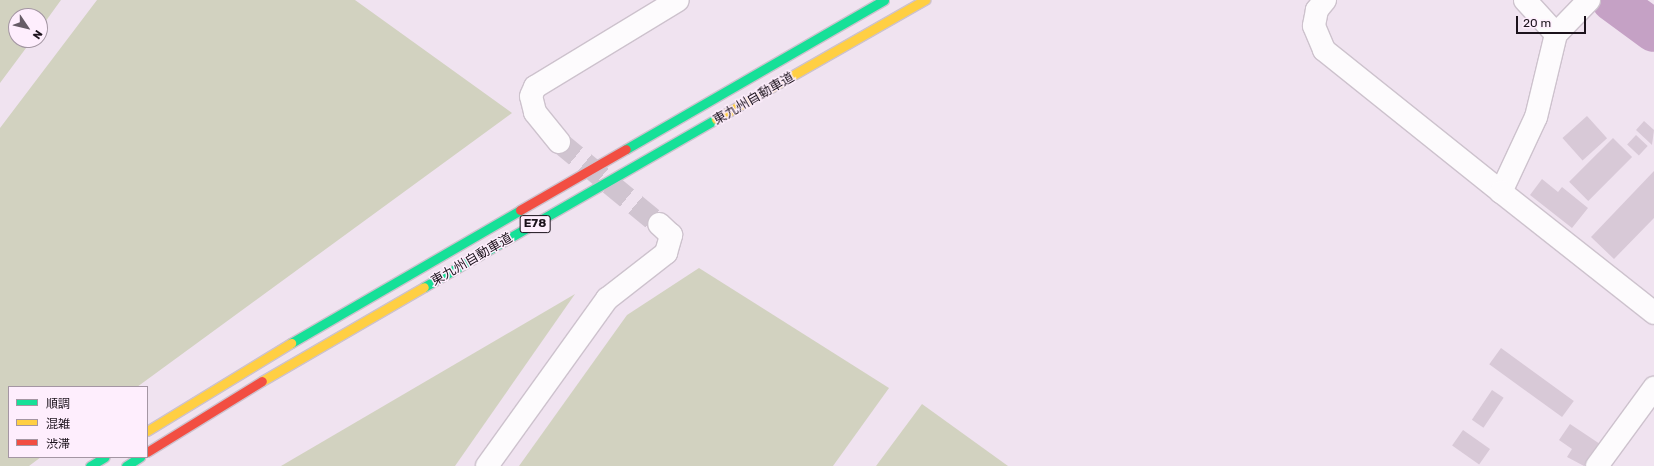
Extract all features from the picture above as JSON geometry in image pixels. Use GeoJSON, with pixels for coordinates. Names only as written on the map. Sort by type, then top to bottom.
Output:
{"type":"FeatureCollection","features":[{"type":"Feature","properties":{"kind":"highway","name":"東九州自動車道"},"geometry":{"type":"LineString","coordinates":[[148,430],[299,338],[884,0]]}},
{"type":"Feature","properties":{"kind":"highway","name":"東九州自動車道"},"geometry":{"type":"LineString","coordinates":[[148,451],[307,354],[925,0]]}},
{"type":"Feature","properties":{"kind":"highway"},"geometry":{"type":"LineString","coordinates":[[90,466],[103,458]]}},
{"type":"Feature","properties":{"kind":"highway"},"geometry":{"type":"LineString","coordinates":[[126,466],[138,458]]}},
{"type":"Feature","properties":{"kind":"street"},"geometry":{"type":"LineString","coordinates":[[559,142],[535,112],[530,96],[535,87],[678,0]]}},
{"type":"Feature","properties":{"kind":"street"},"geometry":{"type":"LineString","coordinates":[[1325,0],[1317,10],[1314,26],[1324,50],[1654,313]]}},
{"type":"Feature","properties":{"kind":"street"},"geometry":{"type":"LineString","coordinates":[[1525,0],[1556,34]]}},
{"type":"Feature","properties":{"kind":"street"},"geometry":{"type":"LineString","coordinates":[[1501,192],[1536,117],[1556,34],[1588,0]]}},
{"type":"Feature","properties":{"kind":"street"},"geometry":{"type":"LineString","coordinates":[[487,466],[607,299],[666,253],[671,235],[659,224]]}},
{"type":"Feature","properties":{"kind":"street"},"geometry":{"type":"LineString","coordinates":[[1597,466],[1654,388]]}},
{"type":"Feature","properties":{"kind":"green space"},"geometry":{"type":"Polygon","coordinates":[[[0,0],[61,0],[48,18],[48,8],[8,8],[8,48],[26,48],[0,83],[0,0]]]}},
{"type":"Feature","properties":{"kind":"green space"},"geometry":{"type":"Polygon","coordinates":[[[97,0],[355,0],[512,113],[138,386],[8,386],[8,458],[40,458],[29,466],[0,466],[0,128],[97,0]]]}},
{"type":"Feature","properties":{"kind":"green space"},"geometry":{"type":"Polygon","coordinates":[[[699,268],[889,388],[833,466],[519,466],[627,315],[699,268]]]}},
{"type":"Feature","properties":{"kind":"green space"},"geometry":{"type":"Polygon","coordinates":[[[575,294],[455,466],[281,466],[575,294]]]}},
{"type":"Feature","properties":{"kind":"green space"},"geometry":{"type":"Polygon","coordinates":[[[922,404],[1008,466],[876,466],[922,404]]]}},
{"type":"Feature","properties":{"kind":"building"},"geometry":{"type":"Polygon","coordinates":[[[1587,116],[1607,138],[1583,160],[1562,138],[1587,116]]]}},
{"type":"Feature","properties":{"kind":"building"},"geometry":{"type":"Polygon","coordinates":[[[1644,121],[1654,130],[1652,145],[1636,130],[1644,121]]]}},
{"type":"Feature","properties":{"kind":"building"},"geometry":{"type":"Polygon","coordinates":[[[1636,135],[1648,146],[1639,155],[1627,145],[1636,135]]]}},
{"type":"Feature","properties":{"kind":"building"},"geometry":{"type":"Polygon","coordinates":[[[1613,138],[1632,157],[1588,201],[1569,182],[1613,138]]]}},
{"type":"Feature","properties":{"kind":"building"},"geometry":{"type":"Polygon","coordinates":[[[1654,171],[1654,218],[1614,259],[1591,237],[1654,171]]]}},
{"type":"Feature","properties":{"kind":"building"},"geometry":{"type":"Polygon","coordinates":[[[1542,179],[1558,192],[1562,187],[1588,208],[1572,228],[1530,195],[1542,179]]]}},
{"type":"Feature","properties":{"kind":"building"},"geometry":{"type":"Polygon","coordinates":[[[1501,348],[1574,401],[1562,417],[1489,364],[1501,348]]]}},
{"type":"Feature","properties":{"kind":"building"},"geometry":{"type":"Polygon","coordinates":[[[1492,390],[1504,398],[1483,428],[1472,420],[1492,390]]]}},
{"type":"Feature","properties":{"kind":"building"},"geometry":{"type":"Polygon","coordinates":[[[1570,424],[1600,444],[1584,466],[1567,457],[1572,449],[1559,440],[1570,424]]]}},
{"type":"Feature","properties":{"kind":"building"},"geometry":{"type":"Polygon","coordinates":[[[1463,430],[1490,449],[1479,464],[1452,446],[1463,430]]]}},
{"type":"Feature","properties":{"kind":"waterway"},"geometry":{"type":"LineString","coordinates":[[1612,0],[1654,31]]}},
{"type":"Feature","properties":{"kind":"tunnel"},"geometry":{"type":"LineString","coordinates":[[559,142],[659,224]]}},
{"type":"Feature","properties":{"kind":"traffic: fast"},"geometry":{"type":"LineString","coordinates":[[626,149],[884,0]]}},
{"type":"Feature","properties":{"kind":"traffic: fast"},"geometry":{"type":"LineString","coordinates":[[424,287],[716,119]]}},
{"type":"Feature","properties":{"kind":"traffic: fast"},"geometry":{"type":"LineString","coordinates":[[291,343],[520,210]]}},
{"type":"Feature","properties":{"kind":"traffic: fast"},"geometry":{"type":"LineString","coordinates":[[90,466],[103,458]]}},
{"type":"Feature","properties":{"kind":"traffic: fast"},"geometry":{"type":"LineString","coordinates":[[126,466],[138,458]]}},
{"type":"Feature","properties":{"kind":"traffic: slow"},"geometry":{"type":"LineString","coordinates":[[716,119],[925,0]]}},
{"type":"Feature","properties":{"kind":"traffic: slow"},"geometry":{"type":"LineString","coordinates":[[262,381],[424,287]]}},
{"type":"Feature","properties":{"kind":"traffic: slow"},"geometry":{"type":"LineString","coordinates":[[148,430],[291,343]]}},
{"type":"Feature","properties":{"kind":"traffic: jam"},"geometry":{"type":"LineString","coordinates":[[520,210],[626,149]]}},
{"type":"Feature","properties":{"kind":"traffic: jam"},"geometry":{"type":"LineString","coordinates":[[148,451],[262,381]]}}]}
